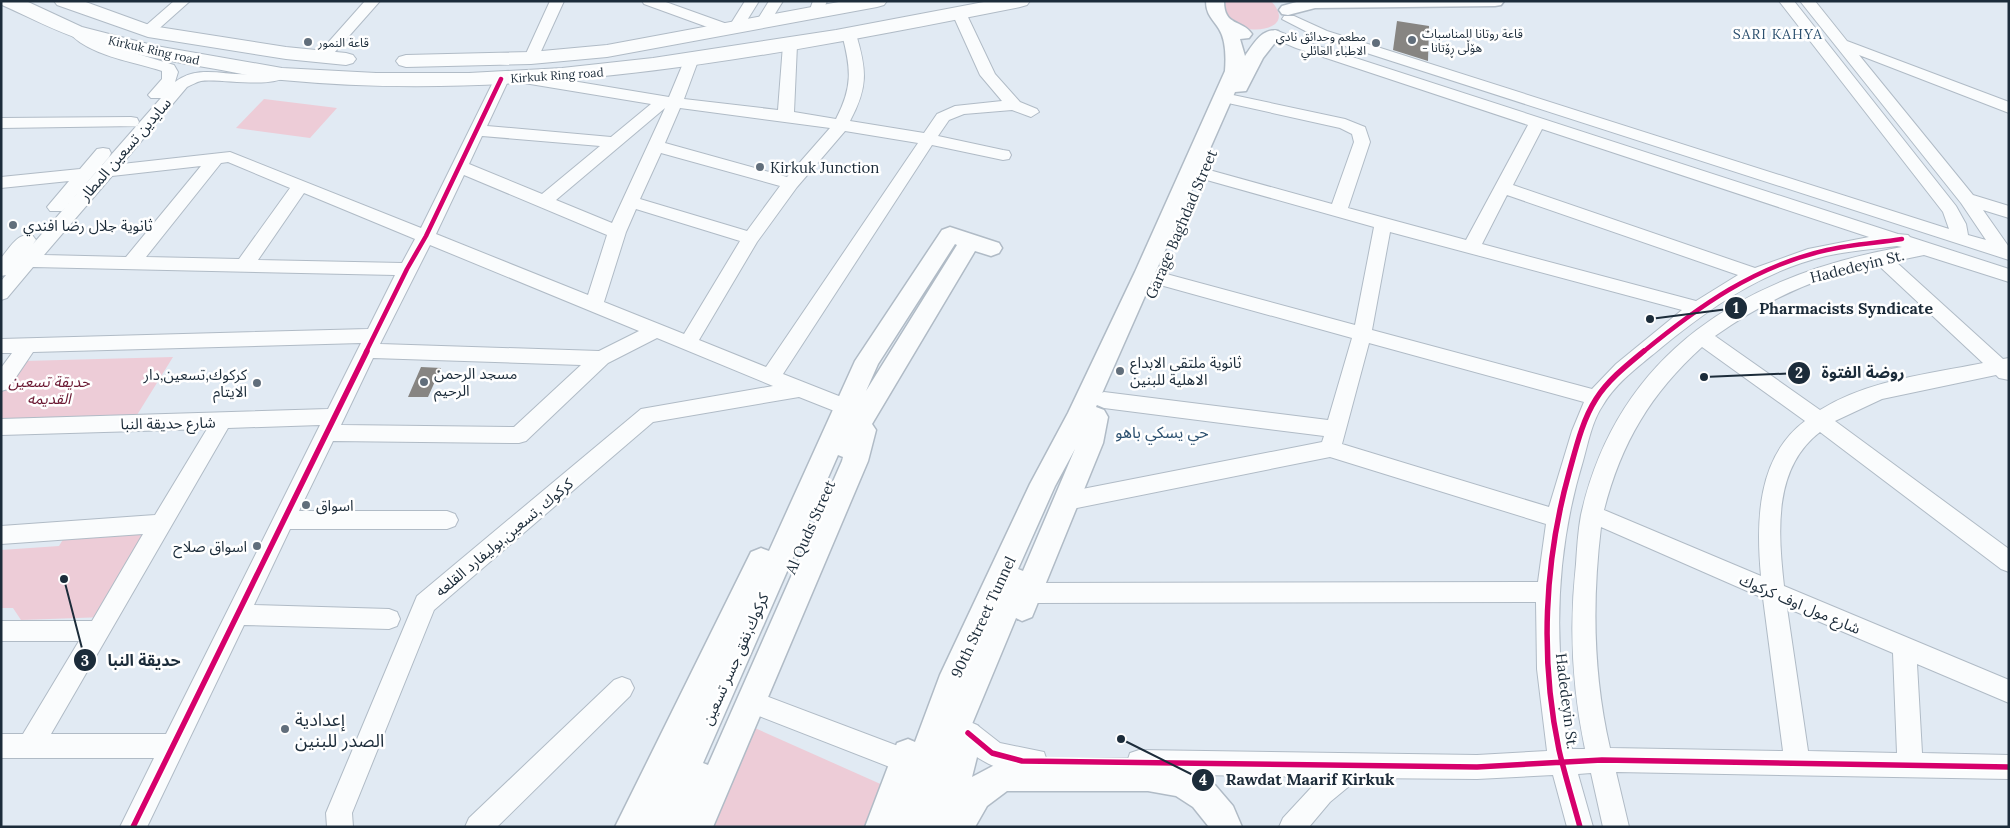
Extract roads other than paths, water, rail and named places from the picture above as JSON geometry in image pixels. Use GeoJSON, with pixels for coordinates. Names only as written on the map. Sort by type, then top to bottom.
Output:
{"type":"FeatureCollection","features":[{"type":"Feature","properties":{"kind":"highway","name":"Kirkuk Ring road"},"geometry":{"type":"LineString","coordinates":[[9,1],[75,31],[156,51],[282,74],[384,65],[456,60],[530,58],[607,51],[763,22],[818,7],[877,1]]}},
{"type":"Feature","properties":{"kind":"highway","name":"Kirkuk Ring road"},"geometry":{"type":"LineString","coordinates":[[64,1],[148,31],[322,58],[384,65],[443,79],[524,78],[691,61],[790,45],[1020,1]]}},
{"type":"Feature","properties":{"kind":"highway"},"geometry":{"type":"LineString","coordinates":[[443,79],[437,74],[439,69],[456,60]]}},
{"type":"Feature","properties":{"kind":"main road","name":"Garage Baghdad Street"},"geometry":{"type":"LineString","coordinates":[[1093,411],[1146,272],[1234,71],[1236,56],[1228,28],[1218,16],[1215,1]]}},
{"type":"Feature","properties":{"kind":"main road"},"geometry":{"type":"LineString","coordinates":[[1287,10],[1314,3],[1495,1]]}},
{"type":"Feature","properties":{"kind":"main road","name":"Garage Baghdad Street"},"geometry":{"type":"LineString","coordinates":[[1093,411],[1159,278],[1233,100],[1254,57],[1274,34],[1284,28],[1287,10]]}},
{"type":"Feature","properties":{"kind":"main road"},"geometry":{"type":"LineString","coordinates":[[1228,28],[1247,36],[1274,34]]}},
{"type":"Feature","properties":{"kind":"main road","name":"Al Quds Street"},"geometry":{"type":"LineString","coordinates":[[677,827],[845,448],[855,412],[970,241]]}},
{"type":"Feature","properties":{"kind":"main road"},"geometry":{"type":"LineString","coordinates":[[950,827],[950,798],[968,733],[1090,442],[1093,411]]}},
{"type":"Feature","properties":{"kind":"main road"},"geometry":{"type":"LineString","coordinates":[[881,827],[926,706],[1020,494],[1045,445],[1063,426],[1093,411]]}},
{"type":"Feature","properties":{"kind":"main road","name":"90th Street Tunnel"},"geometry":{"type":"LineString","coordinates":[[906,827],[914,790],[951,685],[1043,484],[1093,411]]}},
{"type":"Feature","properties":{"kind":"main road","name":"90th Street Tunnel"},"geometry":{"type":"LineString","coordinates":[[926,827],[932,795],[950,737],[998,630],[1055,488],[1093,411]]}},
{"type":"Feature","properties":{"kind":"main road"},"geometry":{"type":"LineString","coordinates":[[630,827],[667,758],[807,465],[825,434],[855,412],[862,438],[855,461],[697,827]]}},
{"type":"Feature","properties":{"kind":"main road","name":"كركوك,نفق جسر تسعين"},"geometry":{"type":"LineString","coordinates":[[657,827],[855,412]]}},
{"type":"Feature","properties":{"kind":"main road"},"geometry":{"type":"LineString","coordinates":[[958,827],[967,806],[980,790],[991,781],[1006,775],[1148,775],[1182,782],[1204,796],[1222,817],[1226,827]]}},
{"type":"Feature","properties":{"kind":"street"},"geometry":{"type":"LineString","coordinates":[[148,31],[183,1]]}},
{"type":"Feature","properties":{"kind":"street"},"geometry":{"type":"LineString","coordinates":[[322,58],[373,1]]}},
{"type":"Feature","properties":{"kind":"street"},"geometry":{"type":"LineString","coordinates":[[530,58],[557,1]]}},
{"type":"Feature","properties":{"kind":"street"},"geometry":{"type":"LineString","coordinates":[[649,1],[731,28],[752,1]]}},
{"type":"Feature","properties":{"kind":"street"},"geometry":{"type":"LineString","coordinates":[[686,14],[695,1]]}},
{"type":"Feature","properties":{"kind":"street"},"geometry":{"type":"LineString","coordinates":[[763,22],[776,1]]}},
{"type":"Feature","properties":{"kind":"street"},"geometry":{"type":"LineString","coordinates":[[1786,1],[1950,210],[1957,224],[1960,238]]}},
{"type":"Feature","properties":{"kind":"street"},"geometry":{"type":"LineString","coordinates":[[1807,1],[1967,199],[2006,253]]}},
{"type":"Feature","properties":{"kind":"street"},"geometry":{"type":"LineString","coordinates":[[1287,10],[1322,34],[2006,253]]}},
{"type":"Feature","properties":{"kind":"street"},"geometry":{"type":"LineString","coordinates":[[959,13],[988,75],[1014,105],[1031,112]]}},
{"type":"Feature","properties":{"kind":"street"},"geometry":{"type":"LineString","coordinates":[[1,270],[131,122],[151,109],[170,79],[171,73],[169,68],[90,44],[75,31]]}},
{"type":"Feature","properties":{"kind":"street"},"geometry":{"type":"LineString","coordinates":[[688,343],[750,238],[791,183],[840,126],[854,99],[858,80],[856,59],[849,34]]}},
{"type":"Feature","properties":{"kind":"street"},"geometry":{"type":"LineString","coordinates":[[1274,34],[1300,46],[1902,239],[2009,276]]}},
{"type":"Feature","properties":{"kind":"street"},"geometry":{"type":"LineString","coordinates":[[1840,43],[2009,108]]}},
{"type":"Feature","properties":{"kind":"street"},"geometry":{"type":"LineString","coordinates":[[786,116],[790,45]]}},
{"type":"Feature","properties":{"kind":"street"},"geometry":{"type":"LineString","coordinates":[[594,305],[617,232],[656,146],[670,102],[691,61]]}},
{"type":"Feature","properties":{"kind":"street","name":"سايدين تسعين المطار"},"geometry":{"type":"LineString","coordinates":[[1,293],[106,171],[151,109],[182,84],[199,75],[209,74],[250,79],[282,74]]}},
{"type":"Feature","properties":{"kind":"street"},"geometry":{"type":"LineString","coordinates":[[133,827],[407,269],[426,236],[501,78]]}},
{"type":"Feature","properties":{"kind":"street"},"geometry":{"type":"LineString","coordinates":[[524,78],[670,102],[786,116],[927,139],[1003,155]]}},
{"type":"Feature","properties":{"kind":"street"},"geometry":{"type":"LineString","coordinates":[[1233,100],[1345,124],[1359,131],[1362,142],[1338,211]]}},
{"type":"Feature","properties":{"kind":"street"},"geometry":{"type":"LineString","coordinates":[[543,202],[615,142],[670,102]]}},
{"type":"Feature","properties":{"kind":"street"},"geometry":{"type":"LineString","coordinates":[[770,376],[943,117],[952,112],[1014,105]]}},
{"type":"Feature","properties":{"kind":"street"},"geometry":{"type":"LineString","coordinates":[[1,123],[131,122]]}},
{"type":"Feature","properties":{"kind":"street"},"geometry":{"type":"LineString","coordinates":[[1471,248],[1537,123]]}},
{"type":"Feature","properties":{"kind":"street"},"geometry":{"type":"LineString","coordinates":[[476,130],[615,142]]}},
{"type":"Feature","properties":{"kind":"street"},"geometry":{"type":"LineString","coordinates":[[656,146],[791,183]]}},
{"type":"Feature","properties":{"kind":"street"},"geometry":{"type":"LineString","coordinates":[[1674,167],[1682,159],[1678,148]]}},
{"type":"Feature","properties":{"kind":"street"},"geometry":{"type":"LineString","coordinates":[[106,171],[230,156],[855,412]]}},
{"type":"Feature","properties":{"kind":"street"},"geometry":{"type":"LineString","coordinates":[[132,262],[217,157]]}},
{"type":"Feature","properties":{"kind":"street"},"geometry":{"type":"LineString","coordinates":[[458,166],[617,232]]}},
{"type":"Feature","properties":{"kind":"street"},"geometry":{"type":"LineString","coordinates":[[1202,173],[1471,248],[1698,308]]}},
{"type":"Feature","properties":{"kind":"street"},"geometry":{"type":"LineString","coordinates":[[1,183],[84,174]]}},
{"type":"Feature","properties":{"kind":"street"},"geometry":{"type":"LineString","coordinates":[[245,264],[300,186]]}},
{"type":"Feature","properties":{"kind":"street"},"geometry":{"type":"LineString","coordinates":[[1504,188],[1757,275]]}},
{"type":"Feature","properties":{"kind":"street"},"geometry":{"type":"LineString","coordinates":[[1967,199],[2009,212]]}},
{"type":"Feature","properties":{"kind":"street"},"geometry":{"type":"LineString","coordinates":[[631,202],[750,238]]}},
{"type":"Feature","properties":{"kind":"street"},"geometry":{"type":"LineString","coordinates":[[1330,449],[1334,429],[1362,335],[1383,224]]}},
{"type":"Feature","properties":{"kind":"street","name":"Hadedeyin St."},"geometry":{"type":"LineString","coordinates":[[1580,827],[1557,739],[1548,673],[1547,592],[1556,518],[1580,438],[1596,398],[1633,360],[1698,308],[1757,275],[1798,259],[1839,247],[1902,239]]}},
{"type":"Feature","properties":{"kind":"street","name":"Hadedeyin St."},"geometry":{"type":"LineString","coordinates":[[1616,827],[1586,686],[1582,604],[1592,514],[1608,462],[1631,415],[1659,376],[1700,336],[1751,302],[1792,283],[1837,268],[1927,248]]}},
{"type":"Feature","properties":{"kind":"street"},"geometry":{"type":"LineString","coordinates":[[1880,258],[2006,369]]}},
{"type":"Feature","properties":{"kind":"street"},"geometry":{"type":"LineString","coordinates":[[27,261],[245,264],[407,269]]}},
{"type":"Feature","properties":{"kind":"street"},"geometry":{"type":"LineString","coordinates":[[1159,278],[1596,398]]}},
{"type":"Feature","properties":{"kind":"street"},"geometry":{"type":"LineString","coordinates":[[1,346],[370,344],[601,358],[657,330]]}},
{"type":"Feature","properties":{"kind":"street"},"geometry":{"type":"LineString","coordinates":[[1700,336],[1820,421],[2009,562]]}},
{"type":"Feature","properties":{"kind":"street"},"geometry":{"type":"LineString","coordinates":[[1,384],[27,346]]}},
{"type":"Feature","properties":{"kind":"street","name":"شارع حديقة النبا"},"geometry":{"type":"LineString","coordinates":[[1,426],[222,421],[519,435],[601,358]]}},
{"type":"Feature","properties":{"kind":"street"},"geometry":{"type":"LineString","coordinates":[[1633,360],[1659,376]]}},
{"type":"Feature","properties":{"kind":"street"},"geometry":{"type":"LineString","coordinates":[[1797,764],[1774,593],[1769,538],[1777,476],[1784,458],[1794,444],[1820,421],[1846,405],[1881,392],[2006,369]]}},
{"type":"Feature","properties":{"kind":"street","name":"كركوك ,تسعين,بوليفارد القلعه"},"geometry":{"type":"LineString","coordinates":[[340,827],[339,813],[425,603],[648,415],[801,389]]}},
{"type":"Feature","properties":{"kind":"street"},"geometry":{"type":"LineString","coordinates":[[1093,411],[1334,429]]}},
{"type":"Feature","properties":{"kind":"street"},"geometry":{"type":"LineString","coordinates":[[30,746],[222,421]]}},
{"type":"Feature","properties":{"kind":"street"},"geometry":{"type":"LineString","coordinates":[[1067,500],[1330,449],[1556,518]]}},
{"type":"Feature","properties":{"kind":"street","name":"شارع مول اوف كركوك"},"geometry":{"type":"LineString","coordinates":[[1592,514],[2009,692]]}},
{"type":"Feature","properties":{"kind":"street"},"geometry":{"type":"LineString","coordinates":[[283,520],[447,520]]}},
{"type":"Feature","properties":{"kind":"street"},"geometry":{"type":"LineString","coordinates":[[1,535],[161,524]]}},
{"type":"Feature","properties":{"kind":"street"},"geometry":{"type":"LineString","coordinates":[[1028,593],[1547,592]]}},
{"type":"Feature","properties":{"kind":"street"},"geometry":{"type":"LineString","coordinates":[[237,615],[389,619]]}},
{"type":"Feature","properties":{"kind":"street"},"geometry":{"type":"LineString","coordinates":[[1,631],[98,631]]}},
{"type":"Feature","properties":{"kind":"street"},"geometry":{"type":"LineString","coordinates":[[1904,648],[1910,766]]}},
{"type":"Feature","properties":{"kind":"street"},"geometry":{"type":"LineString","coordinates":[[478,827],[622,688]]}},
{"type":"Feature","properties":{"kind":"street"},"geometry":{"type":"LineString","coordinates":[[750,701],[905,761]]}},
{"type":"Feature","properties":{"kind":"street"},"geometry":{"type":"LineString","coordinates":[[968,733],[992,753],[1022,761],[1506,766],[1602,760],[2009,768]]}},
{"type":"Feature","properties":{"kind":"street"},"geometry":{"type":"LineString","coordinates":[[1,746],[172,746]]}},
{"type":"Feature","properties":{"kind":"street"},"geometry":{"type":"LineString","coordinates":[[1292,827],[1321,793],[1355,765]]}},
{"type":"Feature","properties":{"kind":"place","name":"قاعة روتانا للمناسبات - هۆڵی ڕۆتانا"},"geometry":{"type":"Point","coordinates":[1412,40]}},
{"type":"Feature","properties":{"kind":"place","name":"قاعة النمور"},"geometry":{"type":"Point","coordinates":[308,42]}},
{"type":"Feature","properties":{"kind":"place","name":"مطعم وحدائق نادي الاطباء العائلي"},"geometry":{"type":"Point","coordinates":[1376,43]}},
{"type":"Feature","properties":{"kind":"place","name":"Kirkuk Junction"},"geometry":{"type":"Point","coordinates":[760,167]}},
{"type":"Feature","properties":{"kind":"place","name":"ثانوية جلال رضا افندي"},"geometry":{"type":"Point","coordinates":[13,225]}},
{"type":"Feature","properties":{"kind":"place","name":"Pharmacists Syndicate"},"geometry":{"type":"Point","coordinates":[1650,319]}},
{"type":"Feature","properties":{"kind":"place","name":"ثانوية ملتقى الابداع الاهلية للبنين"},"geometry":{"type":"Point","coordinates":[1120,371]}},
{"type":"Feature","properties":{"kind":"place","name":"روضة الفتوة"},"geometry":{"type":"Point","coordinates":[1704,377]}},
{"type":"Feature","properties":{"kind":"place","name":"مسجد الرحمن الرحيم"},"geometry":{"type":"Point","coordinates":[424,382]}},
{"type":"Feature","properties":{"kind":"place","name":"كركوك,تسعين,دار الايتام"},"geometry":{"type":"Point","coordinates":[257,383]}},
{"type":"Feature","properties":{"kind":"place","name":"اسواق"},"geometry":{"type":"Point","coordinates":[306,505]}},
{"type":"Feature","properties":{"kind":"place","name":"اسواق صلاح"},"geometry":{"type":"Point","coordinates":[257,546]}},
{"type":"Feature","properties":{"kind":"place","name":"حديقة النبا"},"geometry":{"type":"Point","coordinates":[64,579]}},
{"type":"Feature","properties":{"kind":"place","name":"إعدادية الصدر للبنين"},"geometry":{"type":"Point","coordinates":[285,729]}},
{"type":"Feature","properties":{"kind":"place","name":"Rawdat Maarif Kirkuk"},"geometry":{"type":"Point","coordinates":[1121,739]}},
{"type":"Feature","properties":{"kind":"district","name":"SARI KAHYA"},"geometry":{"type":"Point","coordinates":[1778,34]}},
{"type":"Feature","properties":{"kind":"district","name":"حي يسكي باهو"},"geometry":{"type":"Point","coordinates":[1162,432]}},
{"type":"Feature","properties":{"kind":"park label","name":"حديقة تسعين القديمه"},"geometry":{"type":"Point","coordinates":[49,390]}}]}
